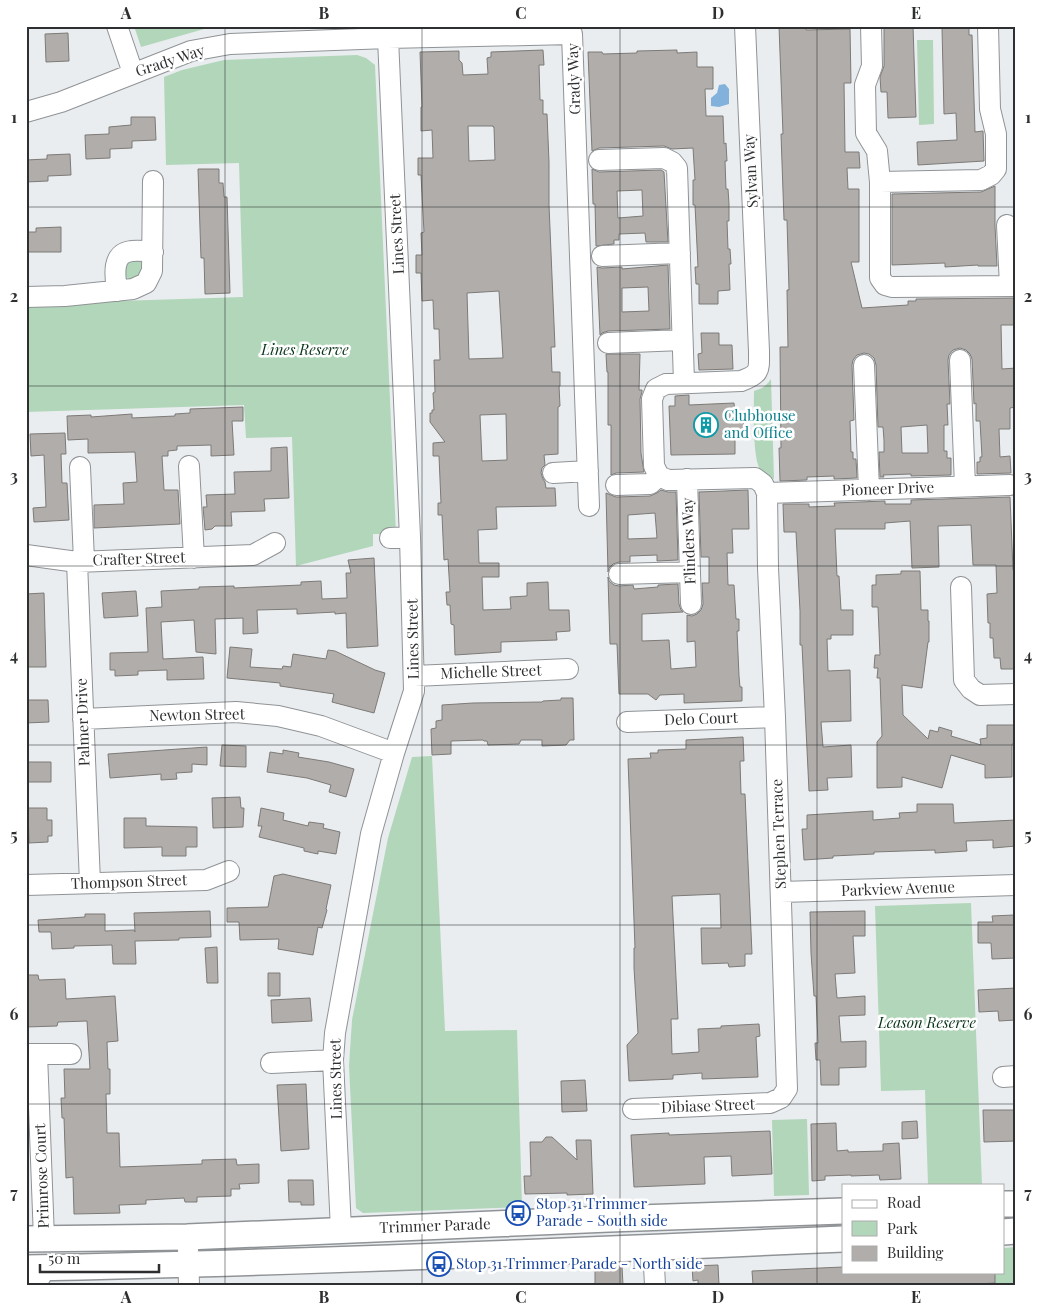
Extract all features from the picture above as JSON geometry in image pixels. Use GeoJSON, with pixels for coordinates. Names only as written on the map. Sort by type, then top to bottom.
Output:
{"type":"FeatureCollection","features":[{"type":"Feature","properties":{"kind":"main road","name":"Trimmer Parade"},"geometry":{"type":"LineString","coordinates":[[35,1239],[187,1237],[842,1211]]}},
{"type":"Feature","properties":{"kind":"main road","name":"Trimmer Parade"},"geometry":{"type":"LineString","coordinates":[[36,1274],[188,1274],[653,1247],[842,1239]]}},
{"type":"Feature","properties":{"kind":"street"},"geometry":{"type":"LineString","coordinates":[[117,26],[133,73]]}},
{"type":"Feature","properties":{"kind":"street","name":"Sylvan Way"},"geometry":{"type":"LineString","coordinates":[[659,476],[654,466],[652,398],[656,389],[666,384],[684,382],[741,381],[753,377],[759,369],[745,26]]}},
{"type":"Feature","properties":{"kind":"street"},"geometry":{"type":"LineString","coordinates":[[871,26],[872,66],[865,85],[866,133],[877,150],[880,182],[880,278],[885,285],[892,287],[1013,286],[1007,225]]}},
{"type":"Feature","properties":{"kind":"street"},"geometry":{"type":"LineString","coordinates":[[880,182],[981,180],[991,175],[996,169],[996,134],[990,109],[988,26]]}},
{"type":"Feature","properties":{"kind":"street","name":"Grady Way"},"geometry":{"type":"LineString","coordinates":[[26,112],[61,102],[191,51],[230,44],[572,34],[589,506]]}},
{"type":"Feature","properties":{"kind":"street","name":"Lines Street"},"geometry":{"type":"LineString","coordinates":[[341,1230],[333,1060],[335,1033],[371,834],[414,691],[410,537],[388,38]]}},
{"type":"Feature","properties":{"kind":"street"},"geometry":{"type":"LineString","coordinates":[[599,160],[664,158],[672,162],[677,168],[684,382]]}},
{"type":"Feature","properties":{"kind":"street"},"geometry":{"type":"LineString","coordinates":[[26,297],[65,296],[117,291],[133,289],[146,283],[152,271],[153,181]]}},
{"type":"Feature","properties":{"kind":"street"},"geometry":{"type":"LineString","coordinates":[[117,291],[116,261],[122,254],[130,251],[153,252]]}},
{"type":"Feature","properties":{"kind":"street"},"geometry":{"type":"LineString","coordinates":[[602,256],[680,253]]}},
{"type":"Feature","properties":{"kind":"street"},"geometry":{"type":"LineString","coordinates":[[608,342],[682,340]]}},
{"type":"Feature","properties":{"kind":"street"},"geometry":{"type":"LineString","coordinates":[[960,360],[965,486]]}},
{"type":"Feature","properties":{"kind":"street"},"geometry":{"type":"LineString","coordinates":[[864,365],[869,490]]}},
{"type":"Feature","properties":{"kind":"street","name":"Crafter Street"},"geometry":{"type":"LineString","coordinates":[[189,466],[194,558]]}},
{"type":"Feature","properties":{"kind":"street","name":"Crafter Street"},"geometry":{"type":"LineString","coordinates":[[80,467],[81,561]]}},
{"type":"Feature","properties":{"kind":"street"},"geometry":{"type":"LineString","coordinates":[[553,472],[588,471]]}},
{"type":"Feature","properties":{"kind":"street"},"geometry":{"type":"LineString","coordinates":[[616,486],[650,484],[659,476],[668,480],[755,478],[762,484],[767,493]]}},
{"type":"Feature","properties":{"kind":"street","name":"Flinders Way"},"geometry":{"type":"LineString","coordinates":[[687,479],[691,604]]}},
{"type":"Feature","properties":{"kind":"street","name":"Pioneer Drive"},"geometry":{"type":"LineString","coordinates":[[767,493],[1010,485]]}},
{"type":"Feature","properties":{"kind":"street","name":"Stephen Terrace"},"geometry":{"type":"LineString","coordinates":[[767,493],[768,568],[775,717],[787,1089],[781,1098]]}},
{"type":"Feature","properties":{"kind":"street"},"geometry":{"type":"LineString","coordinates":[[390,538],[410,537]]}},
{"type":"Feature","properties":{"kind":"street","name":"Crafter Street"},"geometry":{"type":"LineString","coordinates":[[26,555],[81,561],[194,558],[253,555],[275,543]]}},
{"type":"Feature","properties":{"kind":"street","name":"Palmer Drive"},"geometry":{"type":"LineString","coordinates":[[81,561],[83,719],[90,883]]}},
{"type":"Feature","properties":{"kind":"street"},"geometry":{"type":"LineString","coordinates":[[620,574],[690,572]]}},
{"type":"Feature","properties":{"kind":"street"},"geometry":{"type":"LineString","coordinates":[[961,587],[964,680],[971,689],[980,695],[1016,694]]}},
{"type":"Feature","properties":{"kind":"street","name":"Michelle Street"},"geometry":{"type":"LineString","coordinates":[[414,676],[568,669]]}},
{"type":"Feature","properties":{"kind":"street","name":"Newton Street"},"geometry":{"type":"LineString","coordinates":[[83,719],[236,712],[278,716],[321,726],[394,753]]}},
{"type":"Feature","properties":{"kind":"street","name":"Delo Court"},"geometry":{"type":"LineString","coordinates":[[627,722],[775,717]]}},
{"type":"Feature","properties":{"kind":"street","name":"Thompson Street"},"geometry":{"type":"LineString","coordinates":[[26,885],[206,880],[229,871]]}},
{"type":"Feature","properties":{"kind":"street","name":"Parkview Avenue"},"geometry":{"type":"LineString","coordinates":[[781,892],[1016,885]]}},
{"type":"Feature","properties":{"kind":"street","name":"Primrose Court"},"geometry":{"type":"LineString","coordinates":[[35,1239],[32,1054],[71,1054]]}},
{"type":"Feature","properties":{"kind":"street"},"geometry":{"type":"LineString","coordinates":[[272,1063],[333,1060]]}},
{"type":"Feature","properties":{"kind":"street","name":"Dibiase Street"},"geometry":{"type":"LineString","coordinates":[[633,1109],[770,1103],[781,1098]]}},
{"type":"Feature","properties":{"kind":"street"},"geometry":{"type":"LineString","coordinates":[[187,1237],[188,1274]]}},
{"type":"Feature","properties":{"kind":"street"},"geometry":{"type":"LineString","coordinates":[[653,1247],[655,1285]]}},
{"type":"Feature","properties":{"kind":"green space"},"geometry":{"type":"Polygon","coordinates":[[[134,26],[204,26],[204,29],[141,47],[134,26]]]}},
{"type":"Feature","properties":{"kind":"green space"},"geometry":{"type":"Polygon","coordinates":[[[917,40],[933,40],[934,124],[919,125],[917,40]]]}},
{"type":"Feature","properties":{"kind":"green space","name":"Lines Reserve"},"geometry":{"type":"Polygon","coordinates":[[[357,55],[366,58],[375,65],[396,534],[373,534],[373,546],[296,566],[292,437],[246,438],[244,405],[26,412],[26,304],[243,297],[239,163],[166,165],[164,77],[182,70],[224,60],[357,55]]]}},
{"type":"Feature","properties":{"kind":"green space"},"geometry":{"type":"Polygon","coordinates":[[[127,260],[140,260],[143,263],[143,274],[130,280],[125,276],[127,260]]]}},
{"type":"Feature","properties":{"kind":"green space"},"geometry":{"type":"Polygon","coordinates":[[[771,379],[774,479],[763,474],[758,465],[754,433],[754,391],[764,387],[771,379]]]}},
{"type":"Feature","properties":{"kind":"green space"},"geometry":{"type":"Polygon","coordinates":[[[432,756],[445,1031],[517,1030],[522,1207],[363,1213],[356,1208],[349,1066],[352,1020],[388,838],[412,757],[432,756]]]}},
{"type":"Feature","properties":{"kind":"green space","name":"Leason Reserve"},"geometry":{"type":"Polygon","coordinates":[[[971,903],[982,1184],[928,1184],[925,1090],[881,1091],[875,906],[971,903]]]}},
{"type":"Feature","properties":{"kind":"green space"},"geometry":{"type":"Polygon","coordinates":[[[807,1119],[809,1195],[774,1196],[772,1120],[807,1119]]]}},
{"type":"Feature","properties":{"kind":"green space"},"geometry":{"type":"Polygon","coordinates":[[[1016,1247],[1016,1285],[979,1285],[979,1274],[1004,1274],[1004,1248],[1016,1247]]]}},
{"type":"Feature","properties":{"kind":"water"},"geometry":{"type":"Polygon","coordinates":[[[725,84],[729,89],[729,104],[719,107],[711,106],[711,98],[717,93],[719,85],[725,84]]]}},
{"type":"Feature","properties":{"kind":"building"},"geometry":{"type":"Polygon","coordinates":[[[779,26],[806,26],[806,30],[850,29],[851,83],[844,83],[845,152],[859,152],[860,168],[847,168],[848,189],[859,189],[859,262],[851,262],[862,308],[908,305],[908,301],[916,301],[916,299],[1016,298],[1016,325],[1001,325],[1002,369],[1016,368],[1016,407],[1010,408],[1010,429],[999,429],[1000,457],[1010,456],[1011,473],[977,474],[977,462],[980,462],[980,457],[982,457],[980,421],[976,421],[976,403],[974,404],[972,359],[966,350],[960,348],[953,350],[948,360],[950,404],[947,404],[948,425],[944,425],[944,451],[947,451],[947,458],[951,458],[951,475],[911,476],[911,474],[883,475],[884,477],[880,477],[879,452],[884,452],[884,440],[883,427],[878,427],[876,365],[874,358],[864,353],[857,355],[852,365],[854,420],[850,421],[851,452],[853,452],[853,459],[856,459],[857,478],[834,479],[834,476],[807,477],[807,480],[780,481],[780,347],[788,347],[787,290],[789,290],[787,220],[784,220],[781,134],[783,134],[779,26]],[[927,425],[901,427],[902,453],[928,453],[927,425]]]}},
{"type":"Feature","properties":{"kind":"building"},"geometry":{"type":"Polygon","coordinates":[[[884,26],[913,26],[916,117],[888,118],[887,92],[881,92],[880,77],[884,66],[884,26]]]}},
{"type":"Feature","properties":{"kind":"building"},"geometry":{"type":"Polygon","coordinates":[[[969,27],[969,35],[972,35],[975,132],[983,131],[984,161],[918,165],[917,142],[957,140],[956,113],[944,114],[942,28],[969,27]]]}},
{"type":"Feature","properties":{"kind":"building"},"geometry":{"type":"Polygon","coordinates":[[[68,33],[69,61],[46,62],[45,34],[68,33]]]}},
{"type":"Feature","properties":{"kind":"building"},"geometry":{"type":"Polygon","coordinates":[[[543,50],[544,65],[539,65],[540,100],[543,100],[543,114],[547,114],[555,347],[551,347],[552,372],[560,372],[560,406],[558,407],[558,454],[544,455],[545,465],[541,473],[546,488],[555,488],[556,506],[496,507],[497,529],[478,530],[479,563],[499,563],[499,577],[482,577],[483,610],[511,609],[510,597],[527,596],[527,583],[548,582],[549,610],[569,610],[570,631],[556,632],[557,640],[501,642],[501,652],[455,655],[454,625],[451,624],[450,605],[447,605],[446,592],[450,592],[448,559],[444,560],[442,515],[438,515],[438,503],[441,503],[439,456],[433,456],[433,443],[445,442],[430,422],[430,413],[434,410],[434,360],[440,360],[439,329],[434,329],[433,300],[422,301],[421,273],[416,273],[416,255],[422,255],[421,233],[424,232],[421,175],[418,175],[418,158],[433,158],[432,130],[421,131],[420,52],[459,51],[463,75],[488,74],[487,58],[491,57],[491,52],[543,50]],[[468,126],[469,161],[495,160],[494,127],[468,126]],[[499,291],[467,293],[469,359],[503,358],[499,291]],[[506,414],[480,415],[482,461],[507,460],[506,414]]]}},
{"type":"Feature","properties":{"kind":"building"},"geometry":{"type":"Polygon","coordinates":[[[677,50],[677,53],[697,52],[697,67],[713,67],[713,89],[705,89],[706,116],[723,116],[727,161],[725,161],[726,189],[728,189],[729,204],[729,221],[727,221],[728,249],[730,249],[731,264],[729,264],[730,290],[718,291],[718,304],[699,304],[699,284],[696,284],[695,267],[698,267],[695,205],[693,205],[693,180],[695,180],[693,148],[672,149],[664,146],[599,148],[592,151],[588,52],[602,52],[603,54],[677,50]]]}},
{"type":"Feature","properties":{"kind":"building"},"geometry":{"type":"Polygon","coordinates":[[[131,117],[155,117],[156,140],[132,141],[132,148],[110,149],[110,158],[86,159],[85,135],[109,134],[109,127],[131,125],[131,117]]]}},
{"type":"Feature","properties":{"kind":"building"},"geometry":{"type":"Polygon","coordinates":[[[70,154],[71,175],[48,176],[48,181],[26,182],[26,160],[47,159],[47,155],[70,154]]]}},
{"type":"Feature","properties":{"kind":"building"},"geometry":{"type":"Polygon","coordinates":[[[198,169],[219,169],[219,183],[223,183],[224,197],[227,197],[230,293],[205,294],[204,258],[201,258],[198,169]]]}},
{"type":"Feature","properties":{"kind":"building"},"geometry":{"type":"Polygon","coordinates":[[[592,169],[599,172],[661,170],[664,172],[668,242],[646,242],[645,233],[619,234],[619,240],[614,240],[614,244],[596,246],[595,204],[593,204],[592,169]],[[642,190],[617,191],[618,218],[643,216],[642,190]]]}},
{"type":"Feature","properties":{"kind":"building"},"geometry":{"type":"Polygon","coordinates":[[[995,186],[997,266],[945,267],[945,263],[892,265],[892,194],[981,192],[995,186]]]}},
{"type":"Feature","properties":{"kind":"building"},"geometry":{"type":"Polygon","coordinates":[[[61,227],[61,252],[26,252],[26,232],[36,232],[36,228],[61,227]]]}},
{"type":"Feature","properties":{"kind":"building"},"geometry":{"type":"Polygon","coordinates":[[[668,265],[670,329],[608,331],[600,335],[597,267],[622,267],[622,269],[668,265]],[[648,287],[622,288],[622,312],[649,311],[648,287]]]}},
{"type":"Feature","properties":{"kind":"building"},"geometry":{"type":"Polygon","coordinates":[[[701,333],[719,333],[719,345],[732,345],[733,369],[699,370],[698,354],[702,353],[701,333]]]}},
{"type":"Feature","properties":{"kind":"building"},"geometry":{"type":"Polygon","coordinates":[[[606,354],[640,354],[639,390],[642,390],[640,399],[641,453],[644,472],[616,473],[611,475],[611,425],[608,425],[606,354]]]}},
{"type":"Feature","properties":{"kind":"building","name":"Clubhouse and Office"},"geometry":{"type":"Polygon","coordinates":[[[689,395],[689,405],[734,403],[735,412],[743,412],[744,438],[735,438],[735,454],[671,455],[669,406],[675,406],[675,396],[689,395]]]}},
{"type":"Feature","properties":{"kind":"building"},"geometry":{"type":"Polygon","coordinates":[[[243,407],[243,421],[232,421],[234,455],[211,456],[211,445],[177,446],[177,450],[168,451],[168,456],[162,456],[164,490],[178,490],[180,524],[94,528],[94,505],[124,504],[123,483],[137,482],[135,452],[88,453],[88,439],[68,440],[67,416],[91,415],[91,417],[132,414],[132,418],[175,416],[175,414],[190,413],[190,409],[243,407]]]}},
{"type":"Feature","properties":{"kind":"building"},"geometry":{"type":"Polygon","coordinates":[[[65,433],[66,454],[61,454],[62,483],[67,483],[69,520],[34,522],[33,508],[46,507],[44,455],[31,456],[30,434],[65,433]]]}},
{"type":"Feature","properties":{"kind":"building"},"geometry":{"type":"Polygon","coordinates":[[[287,447],[289,498],[264,499],[265,511],[231,512],[232,526],[215,526],[212,529],[205,530],[203,507],[207,507],[206,495],[235,494],[234,472],[271,471],[271,448],[287,447]]]}},
{"type":"Feature","properties":{"kind":"building"},"geometry":{"type":"Polygon","coordinates":[[[661,490],[676,492],[678,560],[657,561],[657,555],[630,556],[630,562],[613,564],[608,572],[606,493],[616,497],[650,496],[661,490]],[[655,513],[628,515],[628,539],[657,538],[655,513]]]}},
{"type":"Feature","properties":{"kind":"building"},"geometry":{"type":"Polygon","coordinates":[[[748,490],[749,529],[732,529],[733,553],[727,553],[728,585],[734,585],[736,619],[739,619],[739,631],[737,631],[742,701],[684,703],[684,694],[660,695],[656,700],[648,694],[619,694],[617,644],[610,644],[608,577],[609,581],[614,585],[633,585],[634,589],[678,584],[679,604],[683,612],[642,614],[642,641],[669,640],[671,669],[696,667],[695,641],[687,642],[687,615],[692,616],[701,610],[703,604],[702,583],[709,583],[709,557],[701,557],[699,492],[748,490]]]}},
{"type":"Feature","properties":{"kind":"building"},"geometry":{"type":"Polygon","coordinates":[[[1010,497],[1013,570],[1016,570],[1016,669],[1001,669],[1000,658],[994,658],[993,638],[990,638],[990,623],[988,623],[987,594],[997,593],[996,565],[973,565],[971,525],[938,526],[939,567],[912,568],[910,521],[885,523],[885,529],[835,529],[841,610],[853,610],[853,635],[831,635],[831,639],[827,639],[828,671],[850,670],[851,721],[821,722],[823,747],[851,745],[852,777],[827,778],[828,790],[809,791],[802,645],[800,645],[796,532],[784,532],[783,504],[809,504],[809,507],[835,506],[834,503],[885,501],[885,504],[911,504],[911,500],[1010,497]]]}},
{"type":"Feature","properties":{"kind":"building"},"geometry":{"type":"Polygon","coordinates":[[[374,558],[378,646],[347,648],[346,613],[297,614],[297,609],[257,610],[258,633],[243,634],[243,618],[215,619],[216,654],[196,652],[194,620],[161,622],[163,659],[203,657],[204,679],[167,680],[167,670],[138,671],[138,675],[115,676],[115,670],[110,670],[110,653],[148,652],[146,608],[162,607],[161,591],[199,589],[199,587],[234,586],[234,588],[301,585],[301,582],[321,581],[322,599],[347,598],[346,573],[351,573],[348,560],[374,558]]]}},
{"type":"Feature","properties":{"kind":"building"},"geometry":{"type":"Polygon","coordinates":[[[901,571],[920,571],[921,610],[928,610],[929,621],[929,642],[922,688],[902,685],[903,715],[928,739],[930,730],[938,732],[939,727],[952,731],[951,736],[981,745],[980,739],[987,738],[987,725],[1016,725],[1016,744],[1012,744],[1012,777],[985,778],[985,765],[951,755],[942,788],[902,777],[902,787],[877,788],[877,742],[882,736],[880,678],[877,678],[878,668],[874,668],[875,655],[880,655],[878,607],[872,607],[872,585],[876,585],[876,575],[901,574],[901,571]]]}},
{"type":"Feature","properties":{"kind":"building"},"geometry":{"type":"Polygon","coordinates":[[[136,591],[138,616],[104,618],[102,593],[136,591]]]}},
{"type":"Feature","properties":{"kind":"building"},"geometry":{"type":"Polygon","coordinates":[[[44,593],[46,667],[26,667],[26,594],[44,593]]]}},
{"type":"Feature","properties":{"kind":"building"},"geometry":{"type":"Polygon","coordinates":[[[230,647],[252,649],[250,667],[282,669],[283,666],[291,667],[293,654],[326,659],[328,650],[335,651],[385,673],[374,713],[332,702],[334,694],[280,686],[280,683],[227,678],[230,647]]]}},
{"type":"Feature","properties":{"kind":"building"},"geometry":{"type":"Polygon","coordinates":[[[561,698],[573,698],[574,740],[570,740],[566,745],[542,746],[542,740],[521,740],[519,744],[488,745],[487,741],[483,740],[451,741],[451,754],[432,755],[431,729],[436,728],[436,721],[442,720],[442,705],[542,702],[561,700],[561,698]]]}},
{"type":"Feature","properties":{"kind":"building"},"geometry":{"type":"Polygon","coordinates":[[[26,700],[48,700],[49,722],[26,723],[26,700]]]}},
{"type":"Feature","properties":{"kind":"building"},"geometry":{"type":"Polygon","coordinates":[[[743,737],[744,761],[740,761],[741,794],[745,794],[752,954],[745,954],[745,966],[729,967],[728,963],[702,964],[701,928],[721,928],[720,894],[672,896],[678,1019],[671,1019],[672,1054],[699,1052],[698,1029],[759,1024],[760,1036],[756,1037],[758,1077],[702,1079],[702,1073],[673,1075],[673,1079],[629,1081],[627,1045],[638,1033],[634,968],[635,948],[628,759],[651,758],[650,753],[658,753],[658,750],[686,749],[686,740],[743,737]]]}},
{"type":"Feature","properties":{"kind":"building"},"geometry":{"type":"Polygon","coordinates":[[[222,745],[246,746],[246,767],[220,766],[222,745]]]}},
{"type":"Feature","properties":{"kind":"building"},"geometry":{"type":"Polygon","coordinates":[[[207,747],[207,765],[192,764],[192,772],[176,773],[177,779],[161,780],[161,774],[110,778],[108,754],[207,747]]]}},
{"type":"Feature","properties":{"kind":"building"},"geometry":{"type":"Polygon","coordinates":[[[283,750],[299,753],[298,757],[329,762],[354,769],[346,797],[329,792],[331,785],[307,778],[267,772],[270,752],[283,754],[283,750]]]}},
{"type":"Feature","properties":{"kind":"building"},"geometry":{"type":"Polygon","coordinates":[[[26,762],[51,762],[51,782],[26,782],[26,762]]]}},
{"type":"Feature","properties":{"kind":"building"},"geometry":{"type":"Polygon","coordinates":[[[240,797],[241,808],[244,808],[243,827],[213,828],[212,798],[240,797]]]}},
{"type":"Feature","properties":{"kind":"building"},"geometry":{"type":"Polygon","coordinates":[[[917,804],[953,804],[954,823],[1016,820],[1016,846],[993,848],[993,840],[966,841],[967,851],[935,853],[935,850],[874,852],[874,854],[833,856],[833,858],[804,860],[802,829],[807,829],[807,815],[873,811],[873,820],[900,818],[899,813],[917,812],[917,804]]]}},
{"type":"Feature","properties":{"kind":"building"},"geometry":{"type":"Polygon","coordinates":[[[28,808],[47,808],[47,820],[52,820],[52,836],[48,836],[48,842],[29,843],[28,808]]]}},
{"type":"Feature","properties":{"kind":"building"},"geometry":{"type":"Polygon","coordinates":[[[261,808],[284,813],[283,820],[308,826],[309,822],[324,824],[323,828],[340,832],[336,854],[318,851],[318,854],[304,851],[304,848],[259,837],[262,826],[258,826],[261,808]]]}},
{"type":"Feature","properties":{"kind":"building"},"geometry":{"type":"Polygon","coordinates":[[[124,818],[146,818],[146,826],[197,827],[197,847],[186,847],[186,856],[162,856],[162,847],[124,848],[124,818]]]}},
{"type":"Feature","properties":{"kind":"building"},"geometry":{"type":"Polygon","coordinates":[[[283,874],[331,885],[327,910],[322,928],[318,927],[313,955],[278,949],[279,939],[240,940],[239,922],[227,922],[227,908],[268,907],[274,876],[283,874]]]}},
{"type":"Feature","properties":{"kind":"building"},"geometry":{"type":"Polygon","coordinates":[[[210,911],[211,937],[135,941],[136,964],[113,964],[112,945],[74,946],[74,948],[52,949],[51,932],[39,932],[38,920],[85,917],[85,914],[105,914],[105,931],[134,930],[135,932],[134,913],[210,911]]]}},
{"type":"Feature","properties":{"kind":"building"},"geometry":{"type":"Polygon","coordinates":[[[865,911],[865,936],[853,936],[855,973],[835,974],[837,998],[865,996],[865,1015],[839,1016],[841,1042],[866,1041],[866,1067],[839,1068],[839,1085],[821,1085],[820,1060],[816,1060],[815,1043],[818,1043],[816,996],[814,996],[811,953],[810,912],[865,911]]]}},
{"type":"Feature","properties":{"kind":"building"},"geometry":{"type":"Polygon","coordinates":[[[1014,915],[1016,958],[992,959],[991,943],[978,943],[978,922],[993,922],[992,916],[1014,915]]]}},
{"type":"Feature","properties":{"kind":"building"},"geometry":{"type":"Polygon","coordinates":[[[217,947],[218,983],[207,983],[205,948],[217,947]]]}},
{"type":"Feature","properties":{"kind":"building"},"geometry":{"type":"Polygon","coordinates":[[[268,973],[280,973],[280,996],[268,996],[268,973]]]}},
{"type":"Feature","properties":{"kind":"building"},"geometry":{"type":"Polygon","coordinates":[[[26,975],[38,975],[39,980],[65,979],[66,999],[115,996],[118,1041],[107,1042],[110,1094],[106,1094],[107,1133],[119,1133],[120,1167],[202,1164],[202,1160],[236,1159],[237,1165],[259,1164],[259,1183],[239,1184],[240,1189],[231,1189],[231,1196],[197,1197],[197,1202],[185,1202],[184,1198],[146,1200],[146,1204],[119,1205],[120,1213],[74,1214],[73,1177],[66,1178],[64,1118],[62,1118],[61,1098],[65,1098],[64,1069],[90,1069],[87,1021],[58,1022],[57,1026],[26,1027],[26,975]]]}},
{"type":"Feature","properties":{"kind":"building"},"geometry":{"type":"Polygon","coordinates":[[[1016,988],[1016,1020],[999,1021],[998,1011],[979,1012],[978,990],[1016,988]]]}},
{"type":"Feature","properties":{"kind":"building"},"geometry":{"type":"Polygon","coordinates":[[[310,998],[312,1021],[272,1023],[271,1000],[310,998]]]}},
{"type":"Feature","properties":{"kind":"building"},"geometry":{"type":"Polygon","coordinates":[[[585,1080],[587,1111],[562,1112],[561,1081],[585,1080]]]}},
{"type":"Feature","properties":{"kind":"building"},"geometry":{"type":"Polygon","coordinates":[[[306,1084],[309,1149],[281,1151],[277,1085],[306,1084]]]}},
{"type":"Feature","properties":{"kind":"building"},"geometry":{"type":"Polygon","coordinates":[[[983,1110],[1016,1110],[1016,1141],[984,1142],[983,1110]]]}},
{"type":"Feature","properties":{"kind":"building"},"geometry":{"type":"Polygon","coordinates":[[[917,1121],[918,1138],[902,1139],[902,1122],[917,1121]]]}},
{"type":"Feature","properties":{"kind":"building"},"geometry":{"type":"Polygon","coordinates":[[[836,1123],[837,1151],[883,1151],[883,1144],[899,1143],[901,1179],[880,1180],[879,1175],[851,1175],[825,1176],[825,1180],[812,1181],[811,1124],[836,1123]]]}},
{"type":"Feature","properties":{"kind":"building"},"geometry":{"type":"Polygon","coordinates":[[[770,1131],[772,1174],[732,1176],[731,1156],[704,1157],[705,1184],[634,1187],[631,1135],[770,1131]]]}},
{"type":"Feature","properties":{"kind":"building"},"geometry":{"type":"Polygon","coordinates":[[[546,1137],[552,1137],[577,1160],[576,1140],[591,1140],[593,1194],[525,1194],[524,1176],[531,1176],[530,1142],[542,1142],[546,1137]]]}},
{"type":"Feature","properties":{"kind":"building"},"geometry":{"type":"Polygon","coordinates":[[[288,1180],[313,1180],[314,1205],[301,1205],[301,1202],[289,1202],[288,1180]]]}},
{"type":"Feature","properties":{"kind":"building"},"geometry":{"type":"Polygon","coordinates":[[[718,1265],[719,1285],[698,1285],[698,1280],[693,1281],[692,1266],[718,1265]]]}},
{"type":"Feature","properties":{"kind":"building"},"geometry":{"type":"Polygon","coordinates":[[[622,1266],[623,1285],[595,1285],[595,1267],[622,1266]]]}},
{"type":"Feature","properties":{"kind":"building"},"geometry":{"type":"Polygon","coordinates":[[[842,1267],[842,1274],[995,1274],[995,1283],[961,1285],[753,1285],[752,1271],[842,1267]]]}},
{"type":"Feature","properties":{"kind":"place","name":"Clubhouse and Office"},"geometry":{"type":"Point","coordinates":[706,425]}},
{"type":"Feature","properties":{"kind":"place","name":"Stop 31 Trimmer Parade - South side"},"geometry":{"type":"Point","coordinates":[518,1213]}},
{"type":"Feature","properties":{"kind":"place","name":"Stop 31 Trimmer Parade - North side"},"geometry":{"type":"Point","coordinates":[439,1264]}}]}
